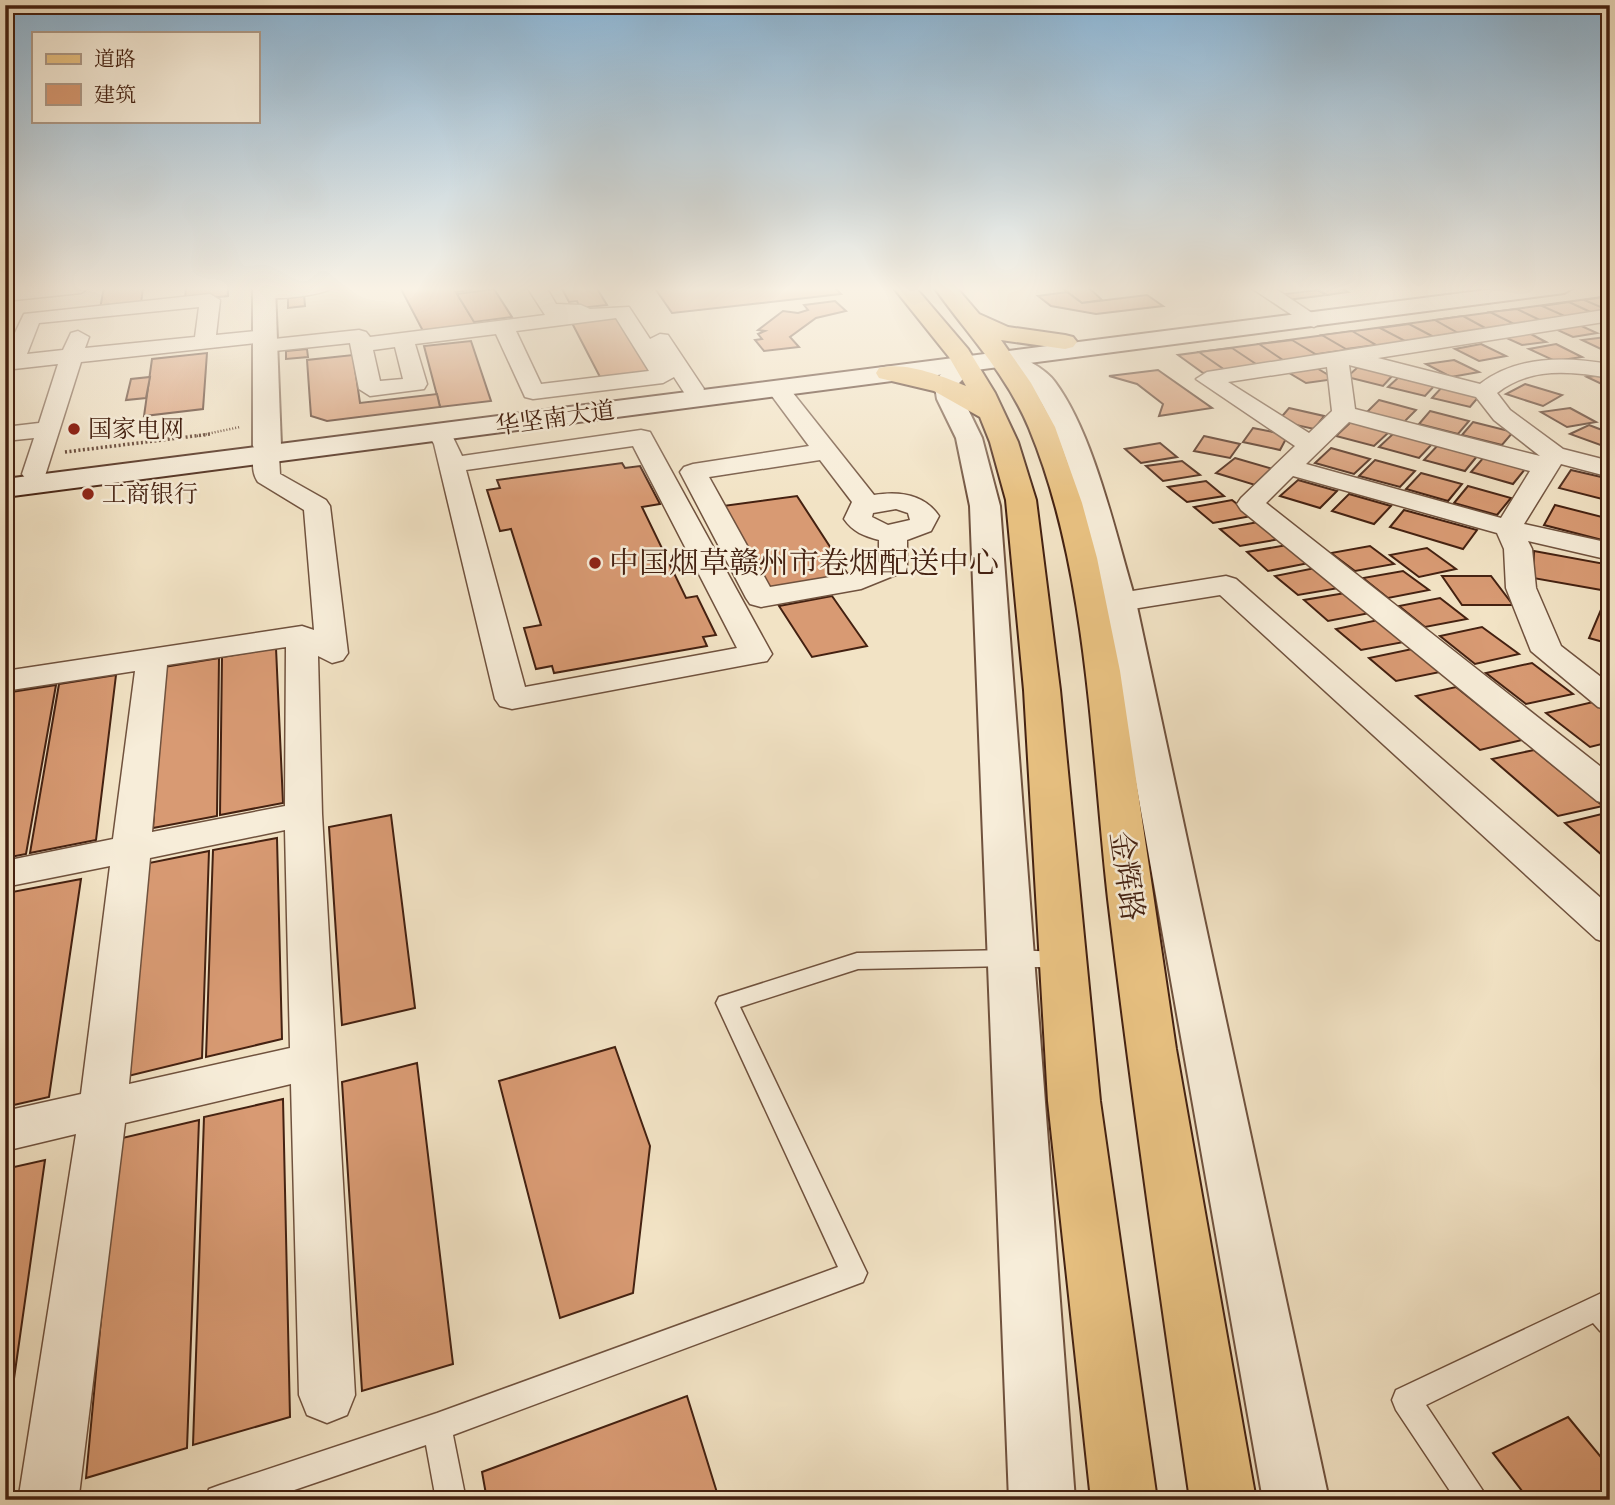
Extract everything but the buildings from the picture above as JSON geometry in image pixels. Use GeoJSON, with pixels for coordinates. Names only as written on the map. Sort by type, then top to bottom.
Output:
{"type":"FeatureCollection","features":[{"type":"Feature","properties":{"kind":"main road"},"geometry":{"type":"LineString","coordinates":[[265,357],[266,451]]}},
{"type":"Feature","properties":{"kind":"main road"},"geometry":{"type":"LineString","coordinates":[[891,368],[915,357]]}},
{"type":"Feature","properties":{"kind":"main road","name":"华坚南大道"},"geometry":{"type":"LineString","coordinates":[[5,488],[693,388],[978,357]]}},
{"type":"Feature","properties":{"kind":"main road"},"geometry":{"type":"LineString","coordinates":[[980,357],[969,438],[985,506],[1042,1500]]}},
{"type":"Feature","properties":{"kind":"main road","name":"金辉路"},"geometry":{"type":"LineString","coordinates":[[980,357],[1021,500],[1042,690],[1074,1101],[1124,1500]]}},
{"type":"Feature","properties":{"kind":"main road","name":"金辉路"},"geometry":{"type":"LineString","coordinates":[[980,357],[1051,448],[1085,575],[1159,1108],[1223,1500]]}},
{"type":"Feature","properties":{"kind":"main road"},"geometry":{"type":"LineString","coordinates":[[981,357],[1044,384],[1064,423],[1120,602],[1296,1500]]}},
{"type":"Feature","properties":{"kind":"main road"},"geometry":{"type":"LineString","coordinates":[[988,357],[1053,357]]}},
{"type":"Feature","properties":{"kind":"main road","name":"华坚南大道"},"geometry":{"type":"LineString","coordinates":[[5,478],[39,464],[266,451],[440,434],[777,388],[891,368]]}},
{"type":"Feature","properties":{"kind":"street"},"geometry":{"type":"LineString","coordinates":[[9,362],[53,357]]}},
{"type":"Feature","properties":{"kind":"street"},"geometry":{"type":"LineString","coordinates":[[39,464],[72,357]]}},
{"type":"Feature","properties":{"kind":"street"},"geometry":{"type":"LineString","coordinates":[[364,357],[370,389],[415,384],[408,357]]}},
{"type":"Feature","properties":{"kind":"street"},"geometry":{"type":"LineString","coordinates":[[517,357],[533,392],[663,376],[651,357]]}},
{"type":"Feature","properties":{"kind":"street"},"geometry":{"type":"LineString","coordinates":[[672,357],[693,388]]}},
{"type":"Feature","properties":{"kind":"street"},"geometry":{"type":"LineString","coordinates":[[1310,445],[1207,379],[1335,357]]}},
{"type":"Feature","properties":{"kind":"street"},"geometry":{"type":"LineString","coordinates":[[1341,357],[1337,368],[1344,413]]}},
{"type":"Feature","properties":{"kind":"street"},"geometry":{"type":"LineString","coordinates":[[1347,357],[1484,392],[1502,415],[1549,460]]}},
{"type":"Feature","properties":{"kind":"street"},"geometry":{"type":"LineString","coordinates":[[1484,392],[1495,381],[1533,367],[1559,365],[1610,371]]}},
{"type":"Feature","properties":{"kind":"street"},"geometry":{"type":"LineString","coordinates":[[777,388],[868,505]]}},
{"type":"Feature","properties":{"kind":"street"},"geometry":{"type":"LineString","coordinates":[[1344,413],[1250,504],[1610,793]]}},
{"type":"Feature","properties":{"kind":"street"},"geometry":{"type":"LineString","coordinates":[[1344,413],[1549,460],[1610,469]]}},
{"type":"Feature","properties":{"kind":"street"},"geometry":{"type":"LineString","coordinates":[[5,434],[50,429]]}},
{"type":"Feature","properties":{"kind":"street"},"geometry":{"type":"LineString","coordinates":[[440,434],[451,465],[512,699],[756,654],[641,437],[451,465]]}},
{"type":"Feature","properties":{"kind":"street"},"geometry":{"type":"LineString","coordinates":[[266,451],[267,477],[317,506],[332,653]]}},
{"type":"Feature","properties":{"kind":"street"},"geometry":{"type":"LineString","coordinates":[[826,452],[693,472],[761,597],[861,580],[893,566],[893,533]]}},
{"type":"Feature","properties":{"kind":"street"},"geometry":{"type":"LineString","coordinates":[[1508,528],[1549,460]]}},
{"type":"Feature","properties":{"kind":"street"},"geometry":{"type":"LineString","coordinates":[[1288,467],[1508,528],[1610,552]]}},
{"type":"Feature","properties":{"kind":"street"},"geometry":{"type":"LineString","coordinates":[[898,501],[923,511],[925,516],[921,525],[893,533],[878,531],[862,524],[858,513],[868,505],[898,501]]}},
{"type":"Feature","properties":{"kind":"street"},"geometry":{"type":"LineString","coordinates":[[1508,528],[1518,549],[1521,588],[1547,651],[1610,700]]}},
{"type":"Feature","properties":{"kind":"street"},"geometry":{"type":"LineString","coordinates":[[1120,602],[1226,585],[1610,929]]}},
{"type":"Feature","properties":{"kind":"street"},"geometry":{"type":"LineString","coordinates":[[5,681],[302,635],[303,814],[327,1395]]}},
{"type":"Feature","properties":{"kind":"street"},"geometry":{"type":"LineString","coordinates":[[49,1495],[103,1109],[152,658]]}},
{"type":"Feature","properties":{"kind":"street"},"geometry":{"type":"LineString","coordinates":[[5,874],[303,814]]}},
{"type":"Feature","properties":{"kind":"street"},"geometry":{"type":"LineString","coordinates":[[5,1131],[313,1061]]}},
{"type":"Feature","properties":{"kind":"lane"},"geometry":{"type":"LineString","coordinates":[[220,1500],[437,1427],[854,1273],[727,1003],[857,961],[1010,958],[1063,960]]}},
{"type":"Feature","properties":{"kind":"lane"},"geometry":{"type":"LineString","coordinates":[[1474,1500],[1406,1400],[1605,1310]]}},
{"type":"Feature","properties":{"kind":"lane"},"geometry":{"type":"LineString","coordinates":[[437,1427],[451,1500]]}},
{"type":"Feature","properties":{"kind":"path"},"geometry":{"type":"LineString","coordinates":[[39,464],[223,433]]}},
{"type":"Feature","properties":{"kind":"place","name":"国家电网"},"geometry":{"type":"Point","coordinates":[74,429]}},
{"type":"Feature","properties":{"kind":"place","name":"工商银行"},"geometry":{"type":"Point","coordinates":[88,494]}},
{"type":"Feature","properties":{"kind":"place","name":"中国烟草赣州市卷烟配送中心"},"geometry":{"type":"Point","coordinates":[595,563]}}]}
